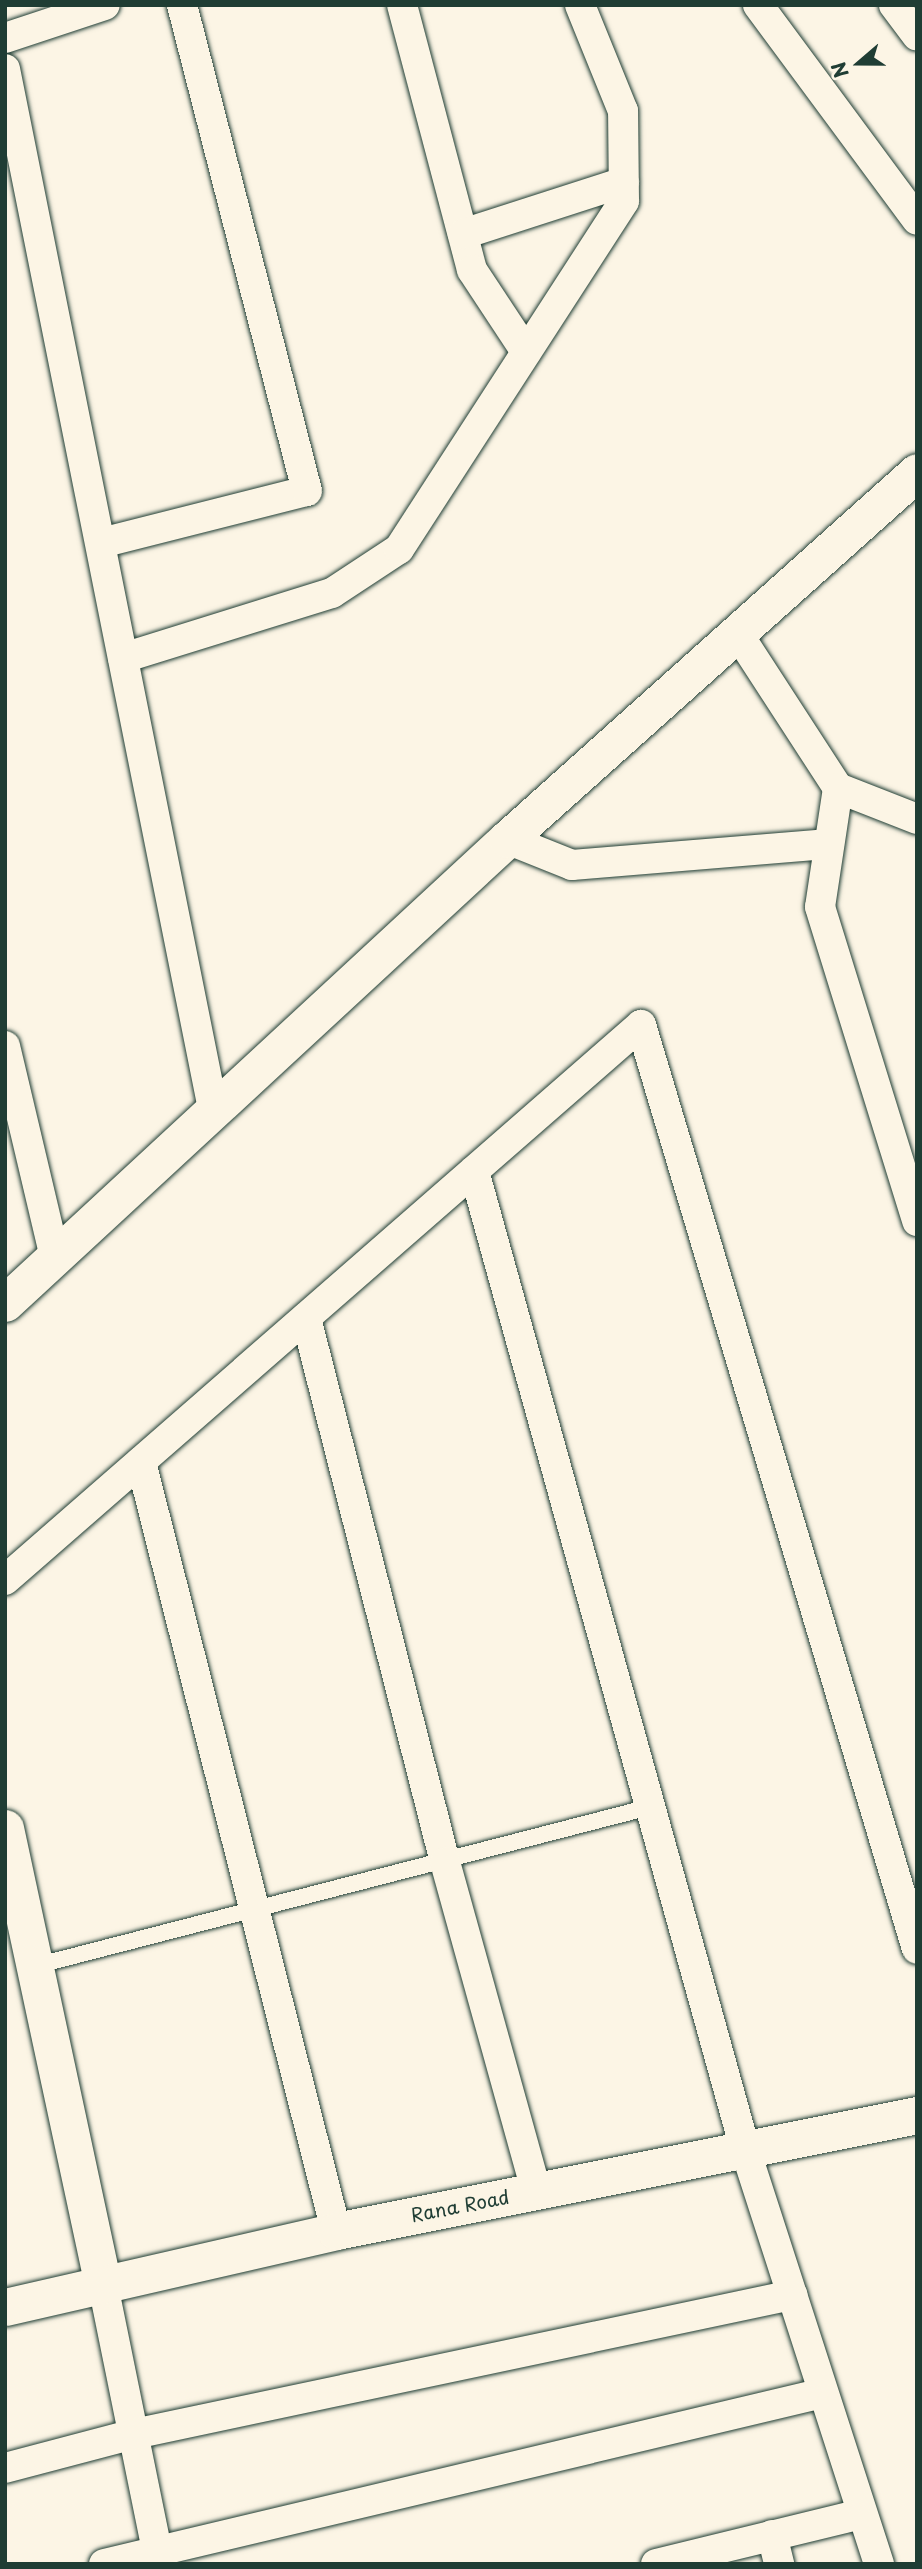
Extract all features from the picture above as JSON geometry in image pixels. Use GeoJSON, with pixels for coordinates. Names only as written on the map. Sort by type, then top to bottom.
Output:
{"type":"FeatureCollection","features":[{"type":"Feature","properties":{"kind":"street"},"geometry":{"type":"LineString","coordinates":[[5,38],[105,5]]}},
{"type":"Feature","properties":{"kind":"street"},"geometry":{"type":"LineString","coordinates":[[100,543],[307,491],[182,5]]}},
{"type":"Feature","properties":{"kind":"street"},"geometry":{"type":"LineString","coordinates":[[402,5],[472,270],[526,352]]}},
{"type":"Feature","properties":{"kind":"street"},"geometry":{"type":"LineString","coordinates":[[123,658],[332,593],[399,549],[624,201],[623,111],[580,5]]}},
{"type":"Feature","properties":{"kind":"street"},"geometry":{"type":"LineString","coordinates":[[758,5],[917,220]]}},
{"type":"Feature","properties":{"kind":"street"},"geometry":{"type":"LineString","coordinates":[[894,5],[917,36]]}},
{"type":"Feature","properties":{"kind":"street"},"geometry":{"type":"LineString","coordinates":[[5,69],[213,1109]]}},
{"type":"Feature","properties":{"kind":"street"},"geometry":{"type":"LineString","coordinates":[[463,234],[624,182]]}},
{"type":"Feature","properties":{"kind":"street"},"geometry":{"type":"LineString","coordinates":[[5,1303],[507,839],[736,631],[917,472]]}},
{"type":"Feature","properties":{"kind":"street"},"geometry":{"type":"LineString","coordinates":[[736,631],[838,788],[917,819]]}},
{"type":"Feature","properties":{"kind":"street"},"geometry":{"type":"LineString","coordinates":[[838,788],[820,907],[917,1220]]}},
{"type":"Feature","properties":{"kind":"street"},"geometry":{"type":"LineString","coordinates":[[507,839],[572,865],[829,844]]}},
{"type":"Feature","properties":{"kind":"street"},"geometry":{"type":"LineString","coordinates":[[5,1580],[641,1025],[917,1950]]}},
{"type":"Feature","properties":{"kind":"street"},"geometry":{"type":"LineString","coordinates":[[5,1045],[55,1257]]}},
{"type":"Feature","properties":{"kind":"street"},"geometry":{"type":"LineString","coordinates":[[474,1171],[746,2149],[879,2564]]}},
{"type":"Feature","properties":{"kind":"street"},"geometry":{"type":"LineString","coordinates":[[306,1318],[445,1862],[536,2191]]}},
{"type":"Feature","properties":{"kind":"street"},"geometry":{"type":"LineString","coordinates":[[141,1462],[336,2231]]}},
{"type":"Feature","properties":{"kind":"street"},"geometry":{"type":"LineString","coordinates":[[5,1828],[159,2557]]}},
{"type":"Feature","properties":{"kind":"street","name":"Rana Road"},"geometry":{"type":"LineString","coordinates":[[5,2308],[336,2231],[917,2115]]}},
{"type":"Feature","properties":{"kind":"street"},"geometry":{"type":"LineString","coordinates":[[5,2468],[134,2434],[792,2295]]}},
{"type":"Feature","properties":{"kind":"street"},"geometry":{"type":"LineString","coordinates":[[104,2564],[159,2557],[823,2393]]}},
{"type":"Feature","properties":{"kind":"street"},"geometry":{"type":"LineString","coordinates":[[656,2564],[775,2550],[861,2514]]}},
{"type":"Feature","properties":{"kind":"lane"},"geometry":{"type":"LineString","coordinates":[[35,1966],[650,1807]]}}]}
